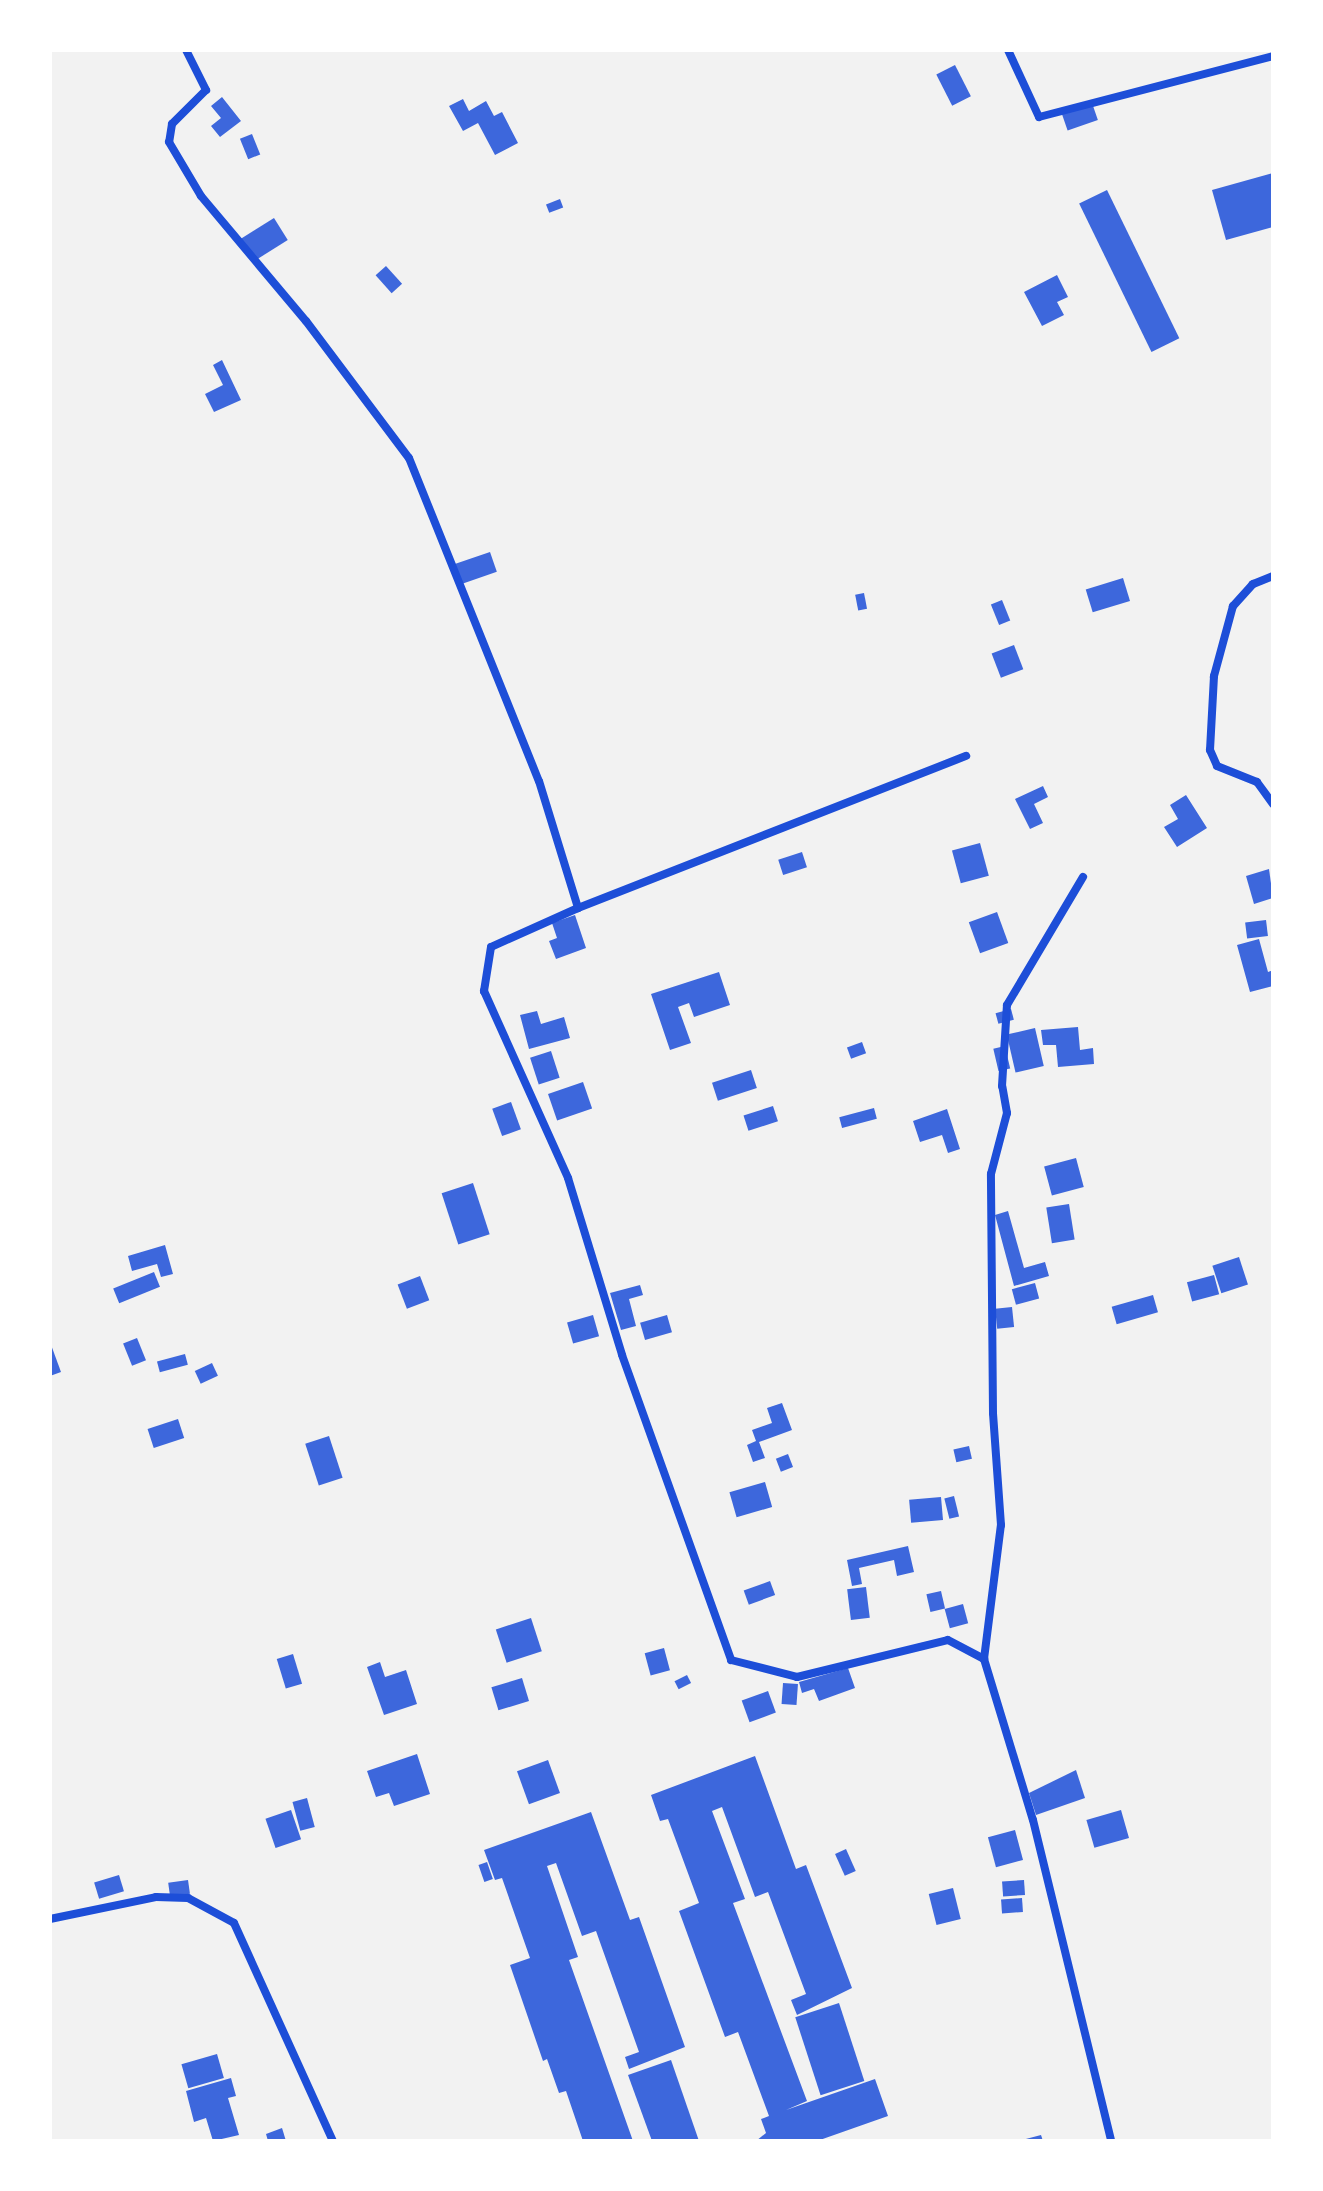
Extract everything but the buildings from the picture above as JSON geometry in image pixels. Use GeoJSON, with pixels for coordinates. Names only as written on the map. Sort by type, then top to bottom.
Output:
{"type":"FeatureCollection","features":[{"type":"Feature","properties":{"kind":"street"},"geometry":{"type":"LineString","coordinates":[[186,50],[204,78],[206,90],[172,124],[169,142],[201,196],[306,321],[409,458],[539,781],[578,908]]}},
{"type":"Feature","properties":{"kind":"street"},"geometry":{"type":"LineString","coordinates":[[1008,50],[1039,117],[1273,56]]}},
{"type":"Feature","properties":{"kind":"street"},"geometry":{"type":"LineString","coordinates":[[1273,576],[1253,584],[1233,606],[1214,676],[1210,750],[1217,766],[1257,782],[1273,804]]}},
{"type":"Feature","properties":{"kind":"street"},"geometry":{"type":"LineString","coordinates":[[966,756],[578,908],[491,947],[484,991],[568,1178],[622,1355],[731,1660],[797,1677],[948,1640],[984,1659]]}},
{"type":"Feature","properties":{"kind":"street"},"geometry":{"type":"LineString","coordinates":[[1083,877],[1007,1005],[1002,1086],[1007,1113],[991,1174],[993,1413],[1001,1525],[984,1659],[1033,1820],[1111,2141]]}},
{"type":"Feature","properties":{"kind":"street"},"geometry":{"type":"LineString","coordinates":[[50,1919],[156,1897],[188,1898],[234,1923],[333,2141]]}}]}
